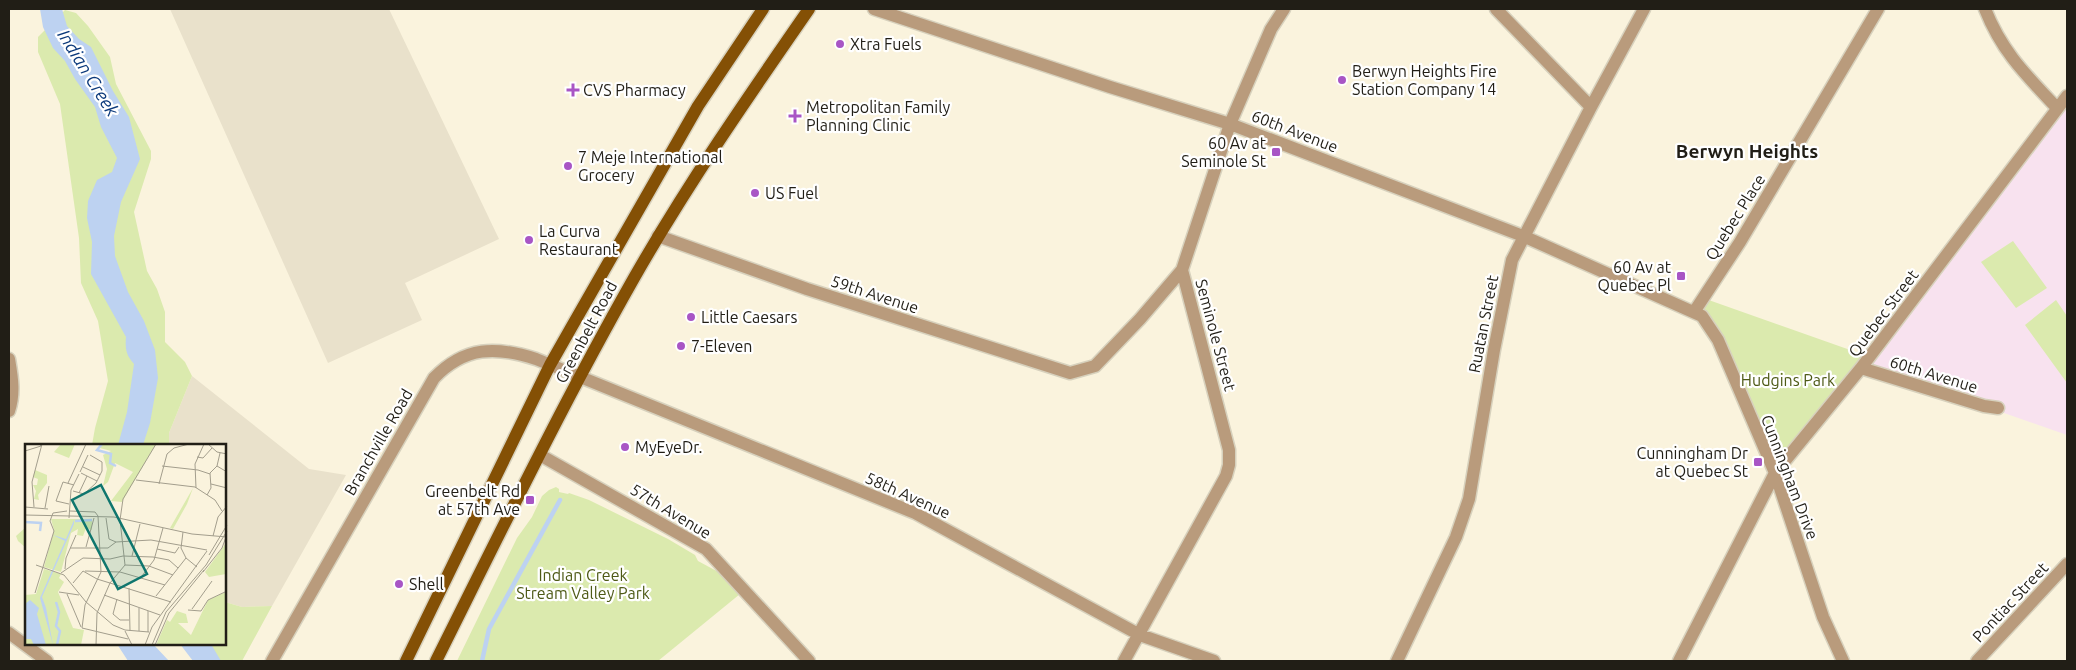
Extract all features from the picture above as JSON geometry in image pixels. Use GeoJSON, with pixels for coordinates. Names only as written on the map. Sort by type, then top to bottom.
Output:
{"type":"FeatureCollection","features":[{"type":"Feature","properties":{"kind":"main road","name":"Greenbelt Road"},"geometry":{"type":"LineString","coordinates":[[406,661],[550,365],[698,106],[763,9]]}},
{"type":"Feature","properties":{"kind":"main road","name":"Greenbelt Road"},"geometry":{"type":"LineString","coordinates":[[436,661],[580,377],[658,236],[722,134],[809,9]]}},
{"type":"Feature","properties":{"kind":"street","name":"60th Avenue"},"geometry":{"type":"LineString","coordinates":[[874,9],[1110,87],[1230,124],[1523,236],[1694,312]]}},
{"type":"Feature","properties":{"kind":"street","name":"Seminole Street"},"geometry":{"type":"LineString","coordinates":[[1124,661],[1226,476],[1229,465],[1229,450],[1182,270],[1230,124],[1271,29],[1284,9]]}},
{"type":"Feature","properties":{"kind":"street"},"geometry":{"type":"LineString","coordinates":[[1496,9],[1591,107]]}},
{"type":"Feature","properties":{"kind":"street","name":"Ruatan Street"},"geometry":{"type":"LineString","coordinates":[[1397,661],[1456,537],[1469,500],[1494,350],[1512,260],[1644,9]]}},
{"type":"Feature","properties":{"kind":"street","name":"Quebec Place"},"geometry":{"type":"LineString","coordinates":[[1694,312],[1754,219],[1878,9]]}},
{"type":"Feature","properties":{"kind":"street"},"geometry":{"type":"LineString","coordinates":[[1985,9],[1999,40],[2009,55],[2057,108]]}},
{"type":"Feature","properties":{"kind":"street","name":"Quebec Street"},"geometry":{"type":"LineString","coordinates":[[1679,661],[1774,473],[1861,368],[2067,96]]}},
{"type":"Feature","properties":{"kind":"street","name":"59th Avenue"},"geometry":{"type":"LineString","coordinates":[[658,236],[794,284],[1061,372],[1070,373],[1095,366],[1112,350],[1182,270]]}},
{"type":"Feature","properties":{"kind":"street","name":"Cunningham Drive"},"geometry":{"type":"LineString","coordinates":[[1694,312],[1707,321],[1718,340],[1774,473],[1823,617],[1844,661]]}},
{"type":"Feature","properties":{"kind":"street","name":"Branchville Road"},"geometry":{"type":"LineString","coordinates":[[272,661],[434,378],[452,362],[486,350],[513,352],[580,377]]}},
{"type":"Feature","properties":{"kind":"street"},"geometry":{"type":"LineString","coordinates":[[9,359],[13,382],[13,400],[9,411]]}},
{"type":"Feature","properties":{"kind":"street","name":"60th Avenue"},"geometry":{"type":"LineString","coordinates":[[1861,368],[1984,406],[1998,408]]}},
{"type":"Feature","properties":{"kind":"street","name":"58th Avenue"},"geometry":{"type":"LineString","coordinates":[[580,377],[915,513],[1140,635],[1214,661]]}},
{"type":"Feature","properties":{"kind":"street","name":"57th Avenue"},"geometry":{"type":"LineString","coordinates":[[540,455],[706,549],[809,661]]}},
{"type":"Feature","properties":{"kind":"street","name":"Pontiac Street"},"geometry":{"type":"LineString","coordinates":[[1977,661],[2067,564]]}},
{"type":"Feature","properties":{"kind":"street"},"geometry":{"type":"LineString","coordinates":[[9,632],[25,644]]}},
{"type":"Feature","properties":{"kind":"street"},"geometry":{"type":"LineString","coordinates":[[26,645],[47,661]]}},
{"type":"Feature","properties":{"kind":"shaded area"},"geometry":{"type":"Polygon","coordinates":[[[170,9],[389,9],[499,239],[405,283],[422,320],[328,363],[170,9]]]}},
{"type":"Feature","properties":{"kind":"shaded area"},"geometry":{"type":"Polygon","coordinates":[[[2067,96],[2067,435],[1984,406],[1861,368],[2067,96]]]}},
{"type":"Feature","properties":{"kind":"shaded area"},"geometry":{"type":"Polygon","coordinates":[[[192,376],[309,469],[346,475],[272,606],[242,607],[226,602],[226,444],[169,444],[169,433],[192,376]]]}},
{"type":"Feature","properties":{"kind":"green space"},"geometry":{"type":"Polygon","coordinates":[[[65,10],[76,13],[88,26],[110,57],[116,84],[151,151],[151,159],[134,212],[147,271],[157,289],[165,312],[165,342],[185,362],[192,376],[169,433],[169,444],[92,444],[108,381],[98,321],[81,283],[79,238],[60,104],[38,52],[38,37],[65,10]]]}},
{"type":"Feature","properties":{"kind":"green space"},"geometry":{"type":"Polygon","coordinates":[[[2013,241],[2047,288],[2016,308],[1981,262],[2013,241]]]}},
{"type":"Feature","properties":{"kind":"green space","name":"Hudgins Park"},"geometry":{"type":"Polygon","coordinates":[[[1703,298],[1870,357],[1775,473],[1702,316],[1703,298]]]}},
{"type":"Feature","properties":{"kind":"green space"},"geometry":{"type":"Polygon","coordinates":[[[2056,300],[2067,316],[2067,383],[2025,325],[2056,300]]]}},
{"type":"Feature","properties":{"kind":"green space","name":"Indian Creek Stream Valley Park"},"geometry":{"type":"Polygon","coordinates":[[[556,487],[559,489],[559,492],[569,493],[589,500],[668,539],[695,555],[698,561],[724,575],[740,594],[658,661],[457,661],[517,538],[532,517],[542,496],[556,487]]]}},
{"type":"Feature","properties":{"kind":"green space"},"geometry":{"type":"Polygon","coordinates":[[[25,528],[25,547],[18,541],[16,536],[25,528]]]}},
{"type":"Feature","properties":{"kind":"green space"},"geometry":{"type":"Polygon","coordinates":[[[226,602],[242,607],[272,606],[242,661],[210,661],[199,645],[226,645],[226,602]]]}},
{"type":"Feature","properties":{"kind":"water","name":"Indian Creek"},"geometry":{"type":"Polygon","coordinates":[[[40,9],[62,9],[67,26],[79,39],[91,47],[113,91],[129,117],[140,159],[121,202],[114,236],[115,256],[128,292],[144,321],[155,350],[158,378],[150,423],[143,444],[118,444],[127,412],[134,364],[127,352],[126,337],[91,274],[92,242],[87,218],[88,201],[97,180],[112,172],[117,158],[101,127],[95,107],[65,61],[53,48],[43,27],[40,9]]]}},
{"type":"Feature","properties":{"kind":"water"},"geometry":{"type":"Polygon","coordinates":[[[118,645],[154,645],[169,661],[128,661],[118,645]]]}},
{"type":"Feature","properties":{"kind":"water"},"geometry":{"type":"Polygon","coordinates":[[[181,645],[212,645],[221,661],[193,661],[181,645]]]}},
{"type":"Feature","properties":{"kind":"waterway"},"geometry":{"type":"LineString","coordinates":[[482,661],[489,629],[560,500]]}},
{"type":"Feature","properties":{"kind":"place","name":"Xtra Fuels"},"geometry":{"type":"Point","coordinates":[840,44]}},
{"type":"Feature","properties":{"kind":"place","name":"Berwyn Heights Fire Station Company 14"},"geometry":{"type":"Point","coordinates":[1342,80]}},
{"type":"Feature","properties":{"kind":"place","name":"CVS Pharmacy"},"geometry":{"type":"Point","coordinates":[573,90]}},
{"type":"Feature","properties":{"kind":"place","name":"Metropolitan Family Planning Clinic"},"geometry":{"type":"Point","coordinates":[795,116]}},
{"type":"Feature","properties":{"kind":"place","name":"60 Av at Seminole St"},"geometry":{"type":"Point","coordinates":[1276,152]}},
{"type":"Feature","properties":{"kind":"place","name":"7 Meje International Grocery"},"geometry":{"type":"Point","coordinates":[568,166]}},
{"type":"Feature","properties":{"kind":"place","name":"US Fuel"},"geometry":{"type":"Point","coordinates":[755,193]}},
{"type":"Feature","properties":{"kind":"place","name":"La Curva Restaurant"},"geometry":{"type":"Point","coordinates":[529,240]}},
{"type":"Feature","properties":{"kind":"place","name":"60 Av at Quebec Pl"},"geometry":{"type":"Point","coordinates":[1681,276]}},
{"type":"Feature","properties":{"kind":"place","name":"Little Caesars"},"geometry":{"type":"Point","coordinates":[691,317]}},
{"type":"Feature","properties":{"kind":"place","name":"7-Eleven"},"geometry":{"type":"Point","coordinates":[681,346]}},
{"type":"Feature","properties":{"kind":"place","name":"MyEyeDr."},"geometry":{"type":"Point","coordinates":[625,447]}},
{"type":"Feature","properties":{"kind":"place","name":"Cunningham Dr at Quebec St"},"geometry":{"type":"Point","coordinates":[1758,462]}},
{"type":"Feature","properties":{"kind":"place","name":"Greenbelt Rd at 57th Ave"},"geometry":{"type":"Point","coordinates":[530,500]}},
{"type":"Feature","properties":{"kind":"place","name":"Shell"},"geometry":{"type":"Point","coordinates":[399,584]}},
{"type":"Feature","properties":{"kind":"district","name":"Berwyn Heights"},"geometry":{"type":"Point","coordinates":[1747,151]}}]}
